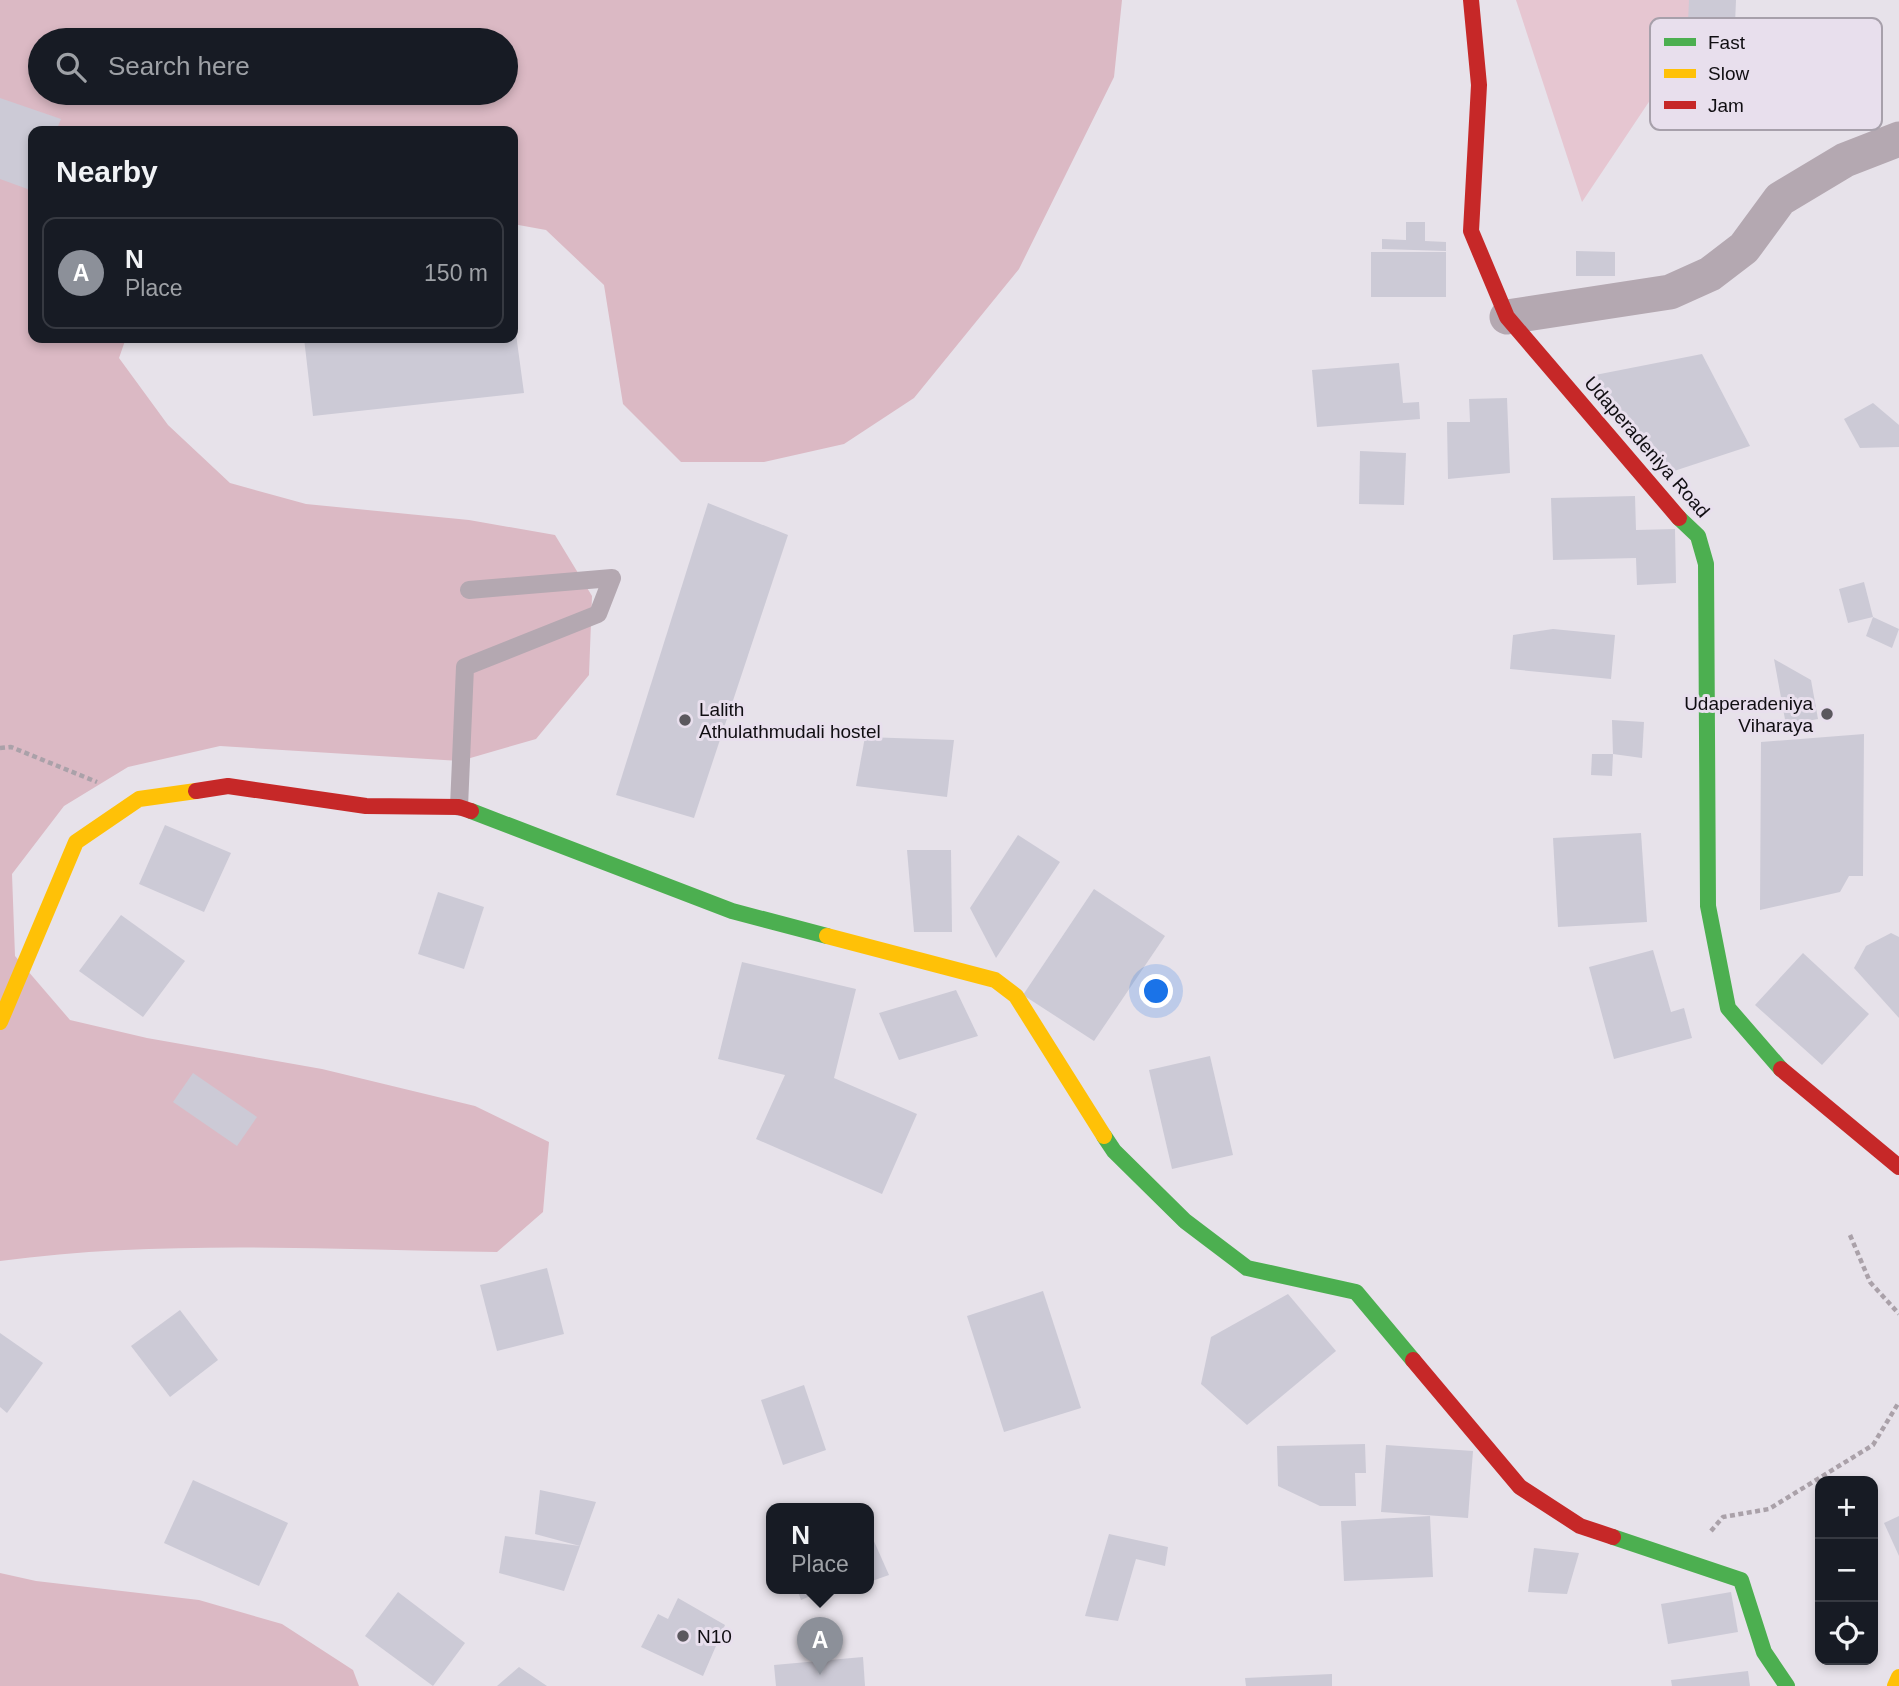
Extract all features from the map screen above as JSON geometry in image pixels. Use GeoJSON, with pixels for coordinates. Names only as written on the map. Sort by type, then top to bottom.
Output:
{"type":"FeatureCollection","features":[{"type":"Feature","properties":{"kind":"street","name":"Udaperadeniya Road"},"geometry":{"type":"LineString","coordinates":[[1471,0],[1479,85],[1471,231],[1507,317],[1670,509],[1698,536],[1706,564],[1708,905],[1728,1007],[1778,1067],[1899,1167]]}},
{"type":"Feature","properties":{"kind":"street"},"geometry":{"type":"LineString","coordinates":[[1507,317],[1670,292],[1710,274],[1745,248],[1780,199],[1845,160],[1899,139]]}},
{"type":"Feature","properties":{"kind":"street"},"geometry":{"type":"LineString","coordinates":[[0,1021],[76,842],[139,799],[228,786],[366,806],[459,807],[732,911],[995,980],[1017,996],[1114,1151],[1185,1221],[1247,1268],[1356,1292],[1520,1487],[1580,1526],[1741,1580],[1764,1652],[1787,1686]]}},
{"type":"Feature","properties":{"kind":"street"},"geometry":{"type":"LineString","coordinates":[[1895,1686],[1899,1676]]}},
{"type":"Feature","properties":{"kind":"lane"},"geometry":{"type":"LineString","coordinates":[[459,807],[465,667],[598,614],[612,578],[469,590]]}},
{"type":"Feature","properties":{"kind":"path"},"geometry":{"type":"LineString","coordinates":[[0,748],[12,747],[139,799]]}},
{"type":"Feature","properties":{"kind":"path"},"geometry":{"type":"LineString","coordinates":[[1850,1235],[1870,1282],[1899,1314]]}},
{"type":"Feature","properties":{"kind":"path"},"geometry":{"type":"LineString","coordinates":[[1686,1561],[1723,1517],[1769,1509],[1873,1445],[1899,1402]]}},
{"type":"Feature","properties":{"kind":"shaded area"},"geometry":{"type":"Polygon","coordinates":[[[0,0],[1122,0],[1114,77],[1019,269],[914,398],[844,444],[764,462],[681,462],[623,404],[604,285],[546,230],[518,225],[518,126],[28,126],[28,343],[124,343],[119,358],[168,425],[230,483],[306,504],[469,520],[555,535],[592,596],[589,675],[536,739],[460,761],[220,746],[128,767],[64,806],[12,874],[15,956],[70,1020],[147,1038],[322,1069],[475,1106],[549,1142],[543,1212],[497,1252],[186,1248],[62,1254],[0,1261],[0,0]]]}},
{"type":"Feature","properties":{"kind":"shaded area"},"geometry":{"type":"Polygon","coordinates":[[[1516,0],[1717,0],[1705,18],[1650,18],[1650,100],[1582,202],[1516,0]]]}},
{"type":"Feature","properties":{"kind":"shaded area"},"geometry":{"type":"Polygon","coordinates":[[[0,1573],[36,1581],[199,1600],[282,1624],[353,1670],[359,1686],[0,1686],[0,1573]]]}},
{"type":"Feature","properties":{"kind":"building"},"geometry":{"type":"Polygon","coordinates":[[[1689,0],[1736,0],[1735,18],[1688,18],[1689,0]]]}},
{"type":"Feature","properties":{"kind":"building"},"geometry":{"type":"Polygon","coordinates":[[[0,98],[61,119],[58,126],[28,126],[28,189],[0,179],[0,98]]]}},
{"type":"Feature","properties":{"kind":"building"},"geometry":{"type":"Polygon","coordinates":[[[1406,222],[1425,222],[1425,241],[1446,242],[1446,251],[1382,249],[1382,239],[1406,240],[1406,222]]]}},
{"type":"Feature","properties":{"kind":"building"},"geometry":{"type":"Polygon","coordinates":[[[1576,251],[1615,252],[1615,276],[1576,276],[1576,251]]]}},
{"type":"Feature","properties":{"kind":"building"},"geometry":{"type":"Polygon","coordinates":[[[1371,252],[1446,252],[1446,297],[1371,297],[1371,252]]]}},
{"type":"Feature","properties":{"kind":"building"},"geometry":{"type":"Polygon","coordinates":[[[305,343],[517,343],[524,393],[313,416],[305,343]]]}},
{"type":"Feature","properties":{"kind":"building"},"geometry":{"type":"Polygon","coordinates":[[[1702,354],[1750,446],[1665,474],[1595,375],[1702,354]]]}},
{"type":"Feature","properties":{"kind":"building"},"geometry":{"type":"Polygon","coordinates":[[[1399,363],[1403,403],[1419,402],[1420,419],[1317,427],[1312,370],[1399,363]]]}},
{"type":"Feature","properties":{"kind":"building"},"geometry":{"type":"Polygon","coordinates":[[[1507,398],[1510,473],[1448,479],[1447,422],[1470,422],[1469,399],[1507,398]]]}},
{"type":"Feature","properties":{"kind":"building"},"geometry":{"type":"Polygon","coordinates":[[[1873,403],[1899,425],[1899,447],[1860,448],[1844,419],[1873,403]]]}},
{"type":"Feature","properties":{"kind":"building"},"geometry":{"type":"Polygon","coordinates":[[[1360,451],[1406,453],[1404,505],[1359,504],[1360,451]]]}},
{"type":"Feature","properties":{"kind":"building"},"geometry":{"type":"Polygon","coordinates":[[[1635,496],[1636,530],[1675,529],[1676,583],[1637,585],[1636,558],[1553,560],[1551,498],[1635,496]]]}},
{"type":"Feature","properties":{"kind":"building"},"geometry":{"type":"Polygon","coordinates":[[[708,503],[788,535],[694,818],[616,795],[708,503]]]}},
{"type":"Feature","properties":{"kind":"building"},"geometry":{"type":"Polygon","coordinates":[[[1864,582],[1873,617],[1848,623],[1839,589],[1864,582]]]}},
{"type":"Feature","properties":{"kind":"building"},"geometry":{"type":"Polygon","coordinates":[[[1873,617],[1899,629],[1892,648],[1866,636],[1873,617]]]}},
{"type":"Feature","properties":{"kind":"building"},"geometry":{"type":"Polygon","coordinates":[[[1553,629],[1615,635],[1611,679],[1510,669],[1513,635],[1553,629]]]}},
{"type":"Feature","properties":{"kind":"building"},"geometry":{"type":"Polygon","coordinates":[[[1774,659],[1811,680],[1818,719],[1786,725],[1774,659]]]}},
{"type":"Feature","properties":{"kind":"building"},"geometry":{"type":"Polygon","coordinates":[[[1612,720],[1644,722],[1642,758],[1613,754],[1612,720]]]}},
{"type":"Feature","properties":{"kind":"building"},"geometry":{"type":"Polygon","coordinates":[[[1864,734],[1863,876],[1849,876],[1840,892],[1760,910],[1761,742],[1864,734]]]}},
{"type":"Feature","properties":{"kind":"building"},"geometry":{"type":"Polygon","coordinates":[[[865,737],[954,740],[947,797],[856,786],[865,737]]]}},
{"type":"Feature","properties":{"kind":"building"},"geometry":{"type":"Polygon","coordinates":[[[1592,754],[1613,754],[1612,776],[1591,775],[1592,754]]]}},
{"type":"Feature","properties":{"kind":"building"},"geometry":{"type":"Polygon","coordinates":[[[165,825],[231,853],[204,912],[139,884],[165,825]]]}},
{"type":"Feature","properties":{"kind":"building"},"geometry":{"type":"Polygon","coordinates":[[[1641,833],[1647,922],[1558,927],[1553,838],[1641,833]]]}},
{"type":"Feature","properties":{"kind":"building"},"geometry":{"type":"Polygon","coordinates":[[[1018,835],[1060,862],[996,958],[970,908],[1018,835]]]}},
{"type":"Feature","properties":{"kind":"building"},"geometry":{"type":"Polygon","coordinates":[[[907,850],[951,850],[952,932],[914,932],[907,850]]]}},
{"type":"Feature","properties":{"kind":"building"},"geometry":{"type":"Polygon","coordinates":[[[1094,889],[1165,936],[1094,1041],[1023,995],[1094,889]]]}},
{"type":"Feature","properties":{"kind":"building"},"geometry":{"type":"Polygon","coordinates":[[[438,892],[484,907],[464,969],[418,954],[438,892]]]}},
{"type":"Feature","properties":{"kind":"building"},"geometry":{"type":"Polygon","coordinates":[[[121,915],[185,961],[143,1017],[79,971],[121,915]]]}},
{"type":"Feature","properties":{"kind":"building"},"geometry":{"type":"Polygon","coordinates":[[[1891,933],[1899,937],[1899,1018],[1854,968],[1866,946],[1891,933]]]}},
{"type":"Feature","properties":{"kind":"building"},"geometry":{"type":"Polygon","coordinates":[[[1653,950],[1671,1012],[1684,1008],[1692,1038],[1614,1059],[1589,967],[1653,950]]]}},
{"type":"Feature","properties":{"kind":"building"},"geometry":{"type":"Polygon","coordinates":[[[1803,953],[1869,1014],[1822,1065],[1755,1005],[1803,953]]]}},
{"type":"Feature","properties":{"kind":"building"},"geometry":{"type":"Polygon","coordinates":[[[742,962],[856,989],[834,1078],[917,1114],[882,1194],[756,1139],[785,1075],[718,1059],[742,962]]]}},
{"type":"Feature","properties":{"kind":"building"},"geometry":{"type":"Polygon","coordinates":[[[956,990],[978,1036],[899,1060],[879,1013],[956,990]]]}},
{"type":"Feature","properties":{"kind":"building"},"geometry":{"type":"Polygon","coordinates":[[[1210,1056],[1233,1155],[1172,1169],[1149,1070],[1210,1056]]]}},
{"type":"Feature","properties":{"kind":"building"},"geometry":{"type":"Polygon","coordinates":[[[193,1073],[257,1117],[237,1146],[173,1102],[193,1073]]]}},
{"type":"Feature","properties":{"kind":"building"},"geometry":{"type":"Polygon","coordinates":[[[547,1268],[564,1334],[497,1351],[480,1285],[547,1268]]]}},
{"type":"Feature","properties":{"kind":"building"},"geometry":{"type":"Polygon","coordinates":[[[1043,1291],[1081,1408],[1004,1432],[967,1316],[1043,1291]]]}},
{"type":"Feature","properties":{"kind":"building"},"geometry":{"type":"Polygon","coordinates":[[[1288,1294],[1336,1351],[1247,1425],[1201,1384],[1211,1337],[1288,1294]]]}},
{"type":"Feature","properties":{"kind":"building"},"geometry":{"type":"Polygon","coordinates":[[[180,1310],[218,1360],[170,1397],[131,1346],[180,1310]]]}},
{"type":"Feature","properties":{"kind":"building"},"geometry":{"type":"Polygon","coordinates":[[[0,1333],[43,1363],[7,1413],[0,1407],[0,1333]]]}},
{"type":"Feature","properties":{"kind":"building"},"geometry":{"type":"Polygon","coordinates":[[[804,1385],[826,1450],[783,1465],[761,1400],[804,1385]]]}},
{"type":"Feature","properties":{"kind":"building"},"geometry":{"type":"Polygon","coordinates":[[[1365,1444],[1366,1473],[1355,1473],[1356,1506],[1320,1506],[1278,1486],[1277,1446],[1365,1444]]]}},
{"type":"Feature","properties":{"kind":"building"},"geometry":{"type":"Polygon","coordinates":[[[1386,1445],[1473,1451],[1468,1518],[1381,1512],[1386,1445]]]}},
{"type":"Feature","properties":{"kind":"building"},"geometry":{"type":"Polygon","coordinates":[[[193,1480],[288,1523],[259,1586],[164,1543],[193,1480]]]}},
{"type":"Feature","properties":{"kind":"building"},"geometry":{"type":"Polygon","coordinates":[[[540,1490],[596,1502],[580,1546],[535,1534],[540,1490]]]}},
{"type":"Feature","properties":{"kind":"building"},"geometry":{"type":"Polygon","coordinates":[[[1430,1516],[1433,1577],[1344,1581],[1341,1521],[1430,1516]]]}},
{"type":"Feature","properties":{"kind":"building"},"geometry":{"type":"Polygon","coordinates":[[[1899,1516],[1899,1556],[1884,1523],[1899,1516]]]}},
{"type":"Feature","properties":{"kind":"building"},"geometry":{"type":"Polygon","coordinates":[[[1109,1534],[1168,1547],[1165,1566],[1136,1559],[1118,1621],[1085,1616],[1109,1534]]]}},
{"type":"Feature","properties":{"kind":"building"},"geometry":{"type":"Polygon","coordinates":[[[505,1536],[580,1546],[564,1591],[499,1573],[505,1536]]]}},
{"type":"Feature","properties":{"kind":"building"},"geometry":{"type":"Polygon","coordinates":[[[874,1541],[889,1575],[874,1580],[874,1541]]]}},
{"type":"Feature","properties":{"kind":"building"},"geometry":{"type":"Polygon","coordinates":[[[1534,1548],[1579,1553],[1567,1594],[1528,1592],[1534,1548]]]}},
{"type":"Feature","properties":{"kind":"building"},"geometry":{"type":"Polygon","coordinates":[[[398,1592],[465,1643],[433,1686],[365,1636],[398,1592]]]}},
{"type":"Feature","properties":{"kind":"building"},"geometry":{"type":"Polygon","coordinates":[[[1731,1592],[1738,1632],[1668,1644],[1661,1604],[1731,1592]]]}},
{"type":"Feature","properties":{"kind":"building"},"geometry":{"type":"Polygon","coordinates":[[[799,1594],[815,1594],[801,1600],[799,1594]]]}},
{"type":"Feature","properties":{"kind":"building","name":"N10"},"geometry":{"type":"Polygon","coordinates":[[[678,1598],[725,1625],[703,1676],[641,1647],[658,1614],[668,1619],[678,1598]]]}},
{"type":"Feature","properties":{"kind":"building"},"geometry":{"type":"Polygon","coordinates":[[[863,1657],[865,1686],[776,1686],[774,1665],[863,1657]]]}},
{"type":"Feature","properties":{"kind":"building"},"geometry":{"type":"Polygon","coordinates":[[[519,1667],[547,1686],[497,1686],[519,1667]]]}},
{"type":"Feature","properties":{"kind":"building"},"geometry":{"type":"Polygon","coordinates":[[[1748,1671],[1750,1686],[1672,1686],[1671,1680],[1748,1671]]]}},
{"type":"Feature","properties":{"kind":"building"},"geometry":{"type":"Polygon","coordinates":[[[1332,1674],[1332,1686],[1246,1686],[1245,1678],[1332,1674]]]}},
{"type":"Feature","properties":{"kind":"traffic: fast"},"geometry":{"type":"LineString","coordinates":[[1679,518],[1698,536],[1706,564],[1708,906],[1728,1008],[1781,1069]]}},
{"type":"Feature","properties":{"kind":"traffic: fast"},"geometry":{"type":"LineString","coordinates":[[471,811],[732,911],[827,936]]}},
{"type":"Feature","properties":{"kind":"traffic: fast"},"geometry":{"type":"LineString","coordinates":[[1104,1136],[1114,1151],[1185,1221],[1247,1268],[1356,1292],[1413,1360]]}},
{"type":"Feature","properties":{"kind":"traffic: fast"},"geometry":{"type":"LineString","coordinates":[[1613,1537],[1741,1580],[1764,1652],[1787,1686]]}},
{"type":"Feature","properties":{"kind":"traffic: slow"},"geometry":{"type":"LineString","coordinates":[[0,1022],[76,842],[139,799],[196,791]]}},
{"type":"Feature","properties":{"kind":"traffic: slow"},"geometry":{"type":"LineString","coordinates":[[827,936],[995,980],[1016,996],[1104,1136]]}},
{"type":"Feature","properties":{"kind":"traffic: slow"},"geometry":{"type":"LineString","coordinates":[[1895,1686],[1899,1677]]}},
{"type":"Feature","properties":{"kind":"traffic: jam"},"geometry":{"type":"LineString","coordinates":[[1471,0],[1479,85],[1471,231],[1507,317],[1679,518]]}},
{"type":"Feature","properties":{"kind":"traffic: jam"},"geometry":{"type":"LineString","coordinates":[[196,791],[228,786],[366,806],[459,807],[471,811]]}},
{"type":"Feature","properties":{"kind":"traffic: jam"},"geometry":{"type":"LineString","coordinates":[[1781,1069],[1899,1167]]}},
{"type":"Feature","properties":{"kind":"traffic: jam"},"geometry":{"type":"LineString","coordinates":[[1413,1360],[1520,1487],[1580,1526],[1613,1537]]}},
{"type":"Feature","properties":{"kind":"place","name":"Udaperadeniya Viharaya"},"geometry":{"type":"Point","coordinates":[1827,714]}},
{"type":"Feature","properties":{"kind":"place","name":"Lalith Athulathmudali hostel"},"geometry":{"type":"Point","coordinates":[685,720]}},
{"type":"Feature","properties":{"kind":"place","name":"N10"},"geometry":{"type":"Point","coordinates":[683,1636]}},
{"type":"Feature","properties":{"kind":"place","name":"N"},"geometry":{"type":"Point","coordinates":[820,1675]}}]}
